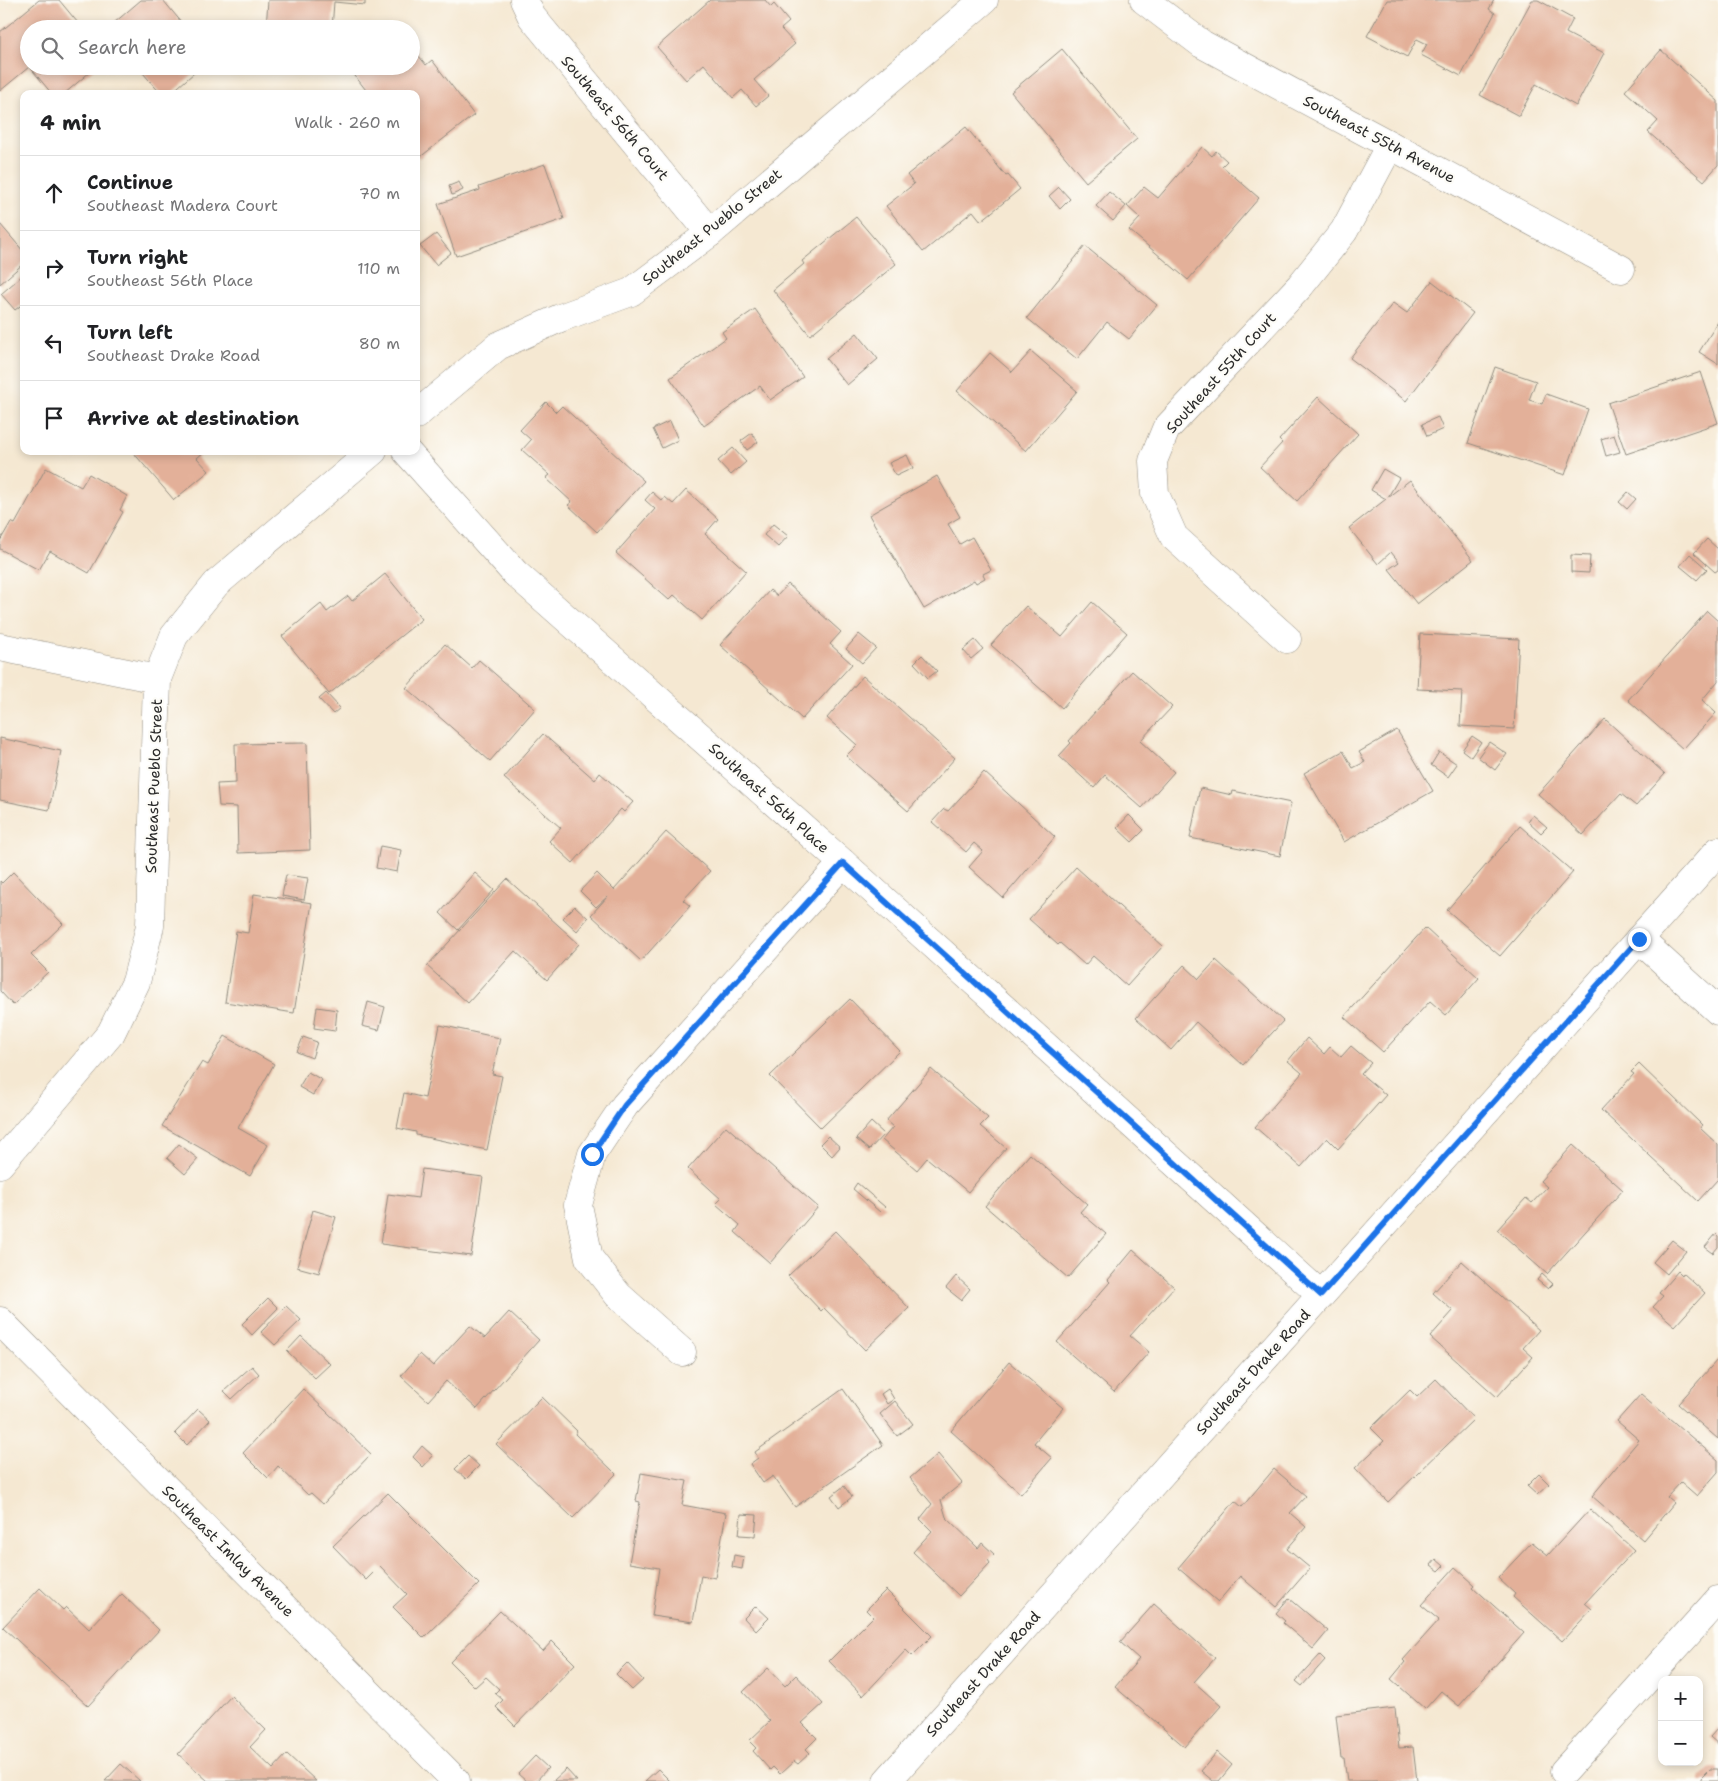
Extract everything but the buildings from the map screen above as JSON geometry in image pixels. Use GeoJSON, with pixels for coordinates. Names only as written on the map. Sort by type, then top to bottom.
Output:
{"type":"FeatureCollection","features":[{"type":"Feature","properties":{"kind":"street","name":"Southeast 56th Court"},"geometry":{"type":"LineString","coordinates":[[524,0],[532,17],[710,233]]}},
{"type":"Feature","properties":{"kind":"street","name":"Southeast Pueblo Street"},"geometry":{"type":"LineString","coordinates":[[420,412],[498,346],[560,318],[631,292],[710,233],[984,0]]}},
{"type":"Feature","properties":{"kind":"street","name":"Southeast 55th Avenue"},"geometry":{"type":"LineString","coordinates":[[1144,0],[1202,44],[1621,269]]}},
{"type":"Feature","properties":{"kind":"street","name":"Southeast 55th Court"},"geometry":{"type":"LineString","coordinates":[[1287,639],[1174,537],[1155,494],[1153,461],[1166,429],[1300,286],[1344,231],[1390,145]]}},
{"type":"Feature","properties":{"kind":"street","name":"Southeast Pueblo Street"},"geometry":{"type":"LineString","coordinates":[[0,1164],[111,1033],[136,982],[150,926],[157,678],[174,636],[216,584],[368,455]]}},
{"type":"Feature","properties":{"kind":"street","name":"Southeast 56th Place"},"geometry":{"type":"LineString","coordinates":[[410,455],[516,573],[843,863],[1321,1295]]}},
{"type":"Feature","properties":{"kind":"street"},"geometry":{"type":"LineString","coordinates":[[0,647],[157,678]]}},
{"type":"Feature","properties":{"kind":"street","name":"Southeast Drake Road"},"geometry":{"type":"LineString","coordinates":[[887,1781],[1718,851]]}},
{"type":"Feature","properties":{"kind":"street"},"geometry":{"type":"LineString","coordinates":[[682,1352],[618,1295],[589,1258],[578,1206],[592,1154],[625,1105],[843,863]]}},
{"type":"Feature","properties":{"kind":"street"},"geometry":{"type":"LineString","coordinates":[[1639,939],[1718,1011]]}},
{"type":"Feature","properties":{"kind":"street","name":"Southeast Imlay Avenue"},"geometry":{"type":"LineString","coordinates":[[0,1321],[456,1781]]}},
{"type":"Feature","properties":{"kind":"street"},"geometry":{"type":"LineString","coordinates":[[1564,1771],[1718,1600]]}},
{"type":"Feature","properties":{"kind":"route"},"geometry":{"type":"LineString","coordinates":[[592,1154],[625,1105],[843,863],[1321,1295],[1639,939]]}}]}
